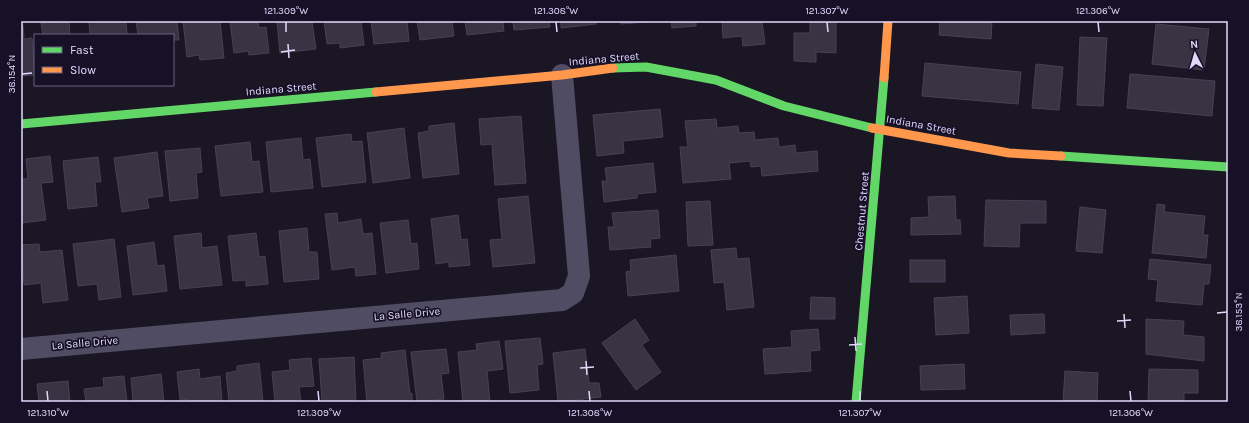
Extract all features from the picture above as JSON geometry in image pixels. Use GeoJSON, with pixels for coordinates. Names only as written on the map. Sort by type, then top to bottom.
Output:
{"type":"FeatureCollection","features":[{"type":"Feature","properties":{"kind":"street","name":"Chestnut Street"},"geometry":{"type":"LineString","coordinates":[[856,402],[881,130],[888,21]]}},
{"type":"Feature","properties":{"kind":"street","name":"Indiana Street"},"geometry":{"type":"LineString","coordinates":[[21,124],[562,75],[600,69],[646,67],[716,80],[784,106],[881,130],[1009,153],[1228,167]]}},
{"type":"Feature","properties":{"kind":"street","name":"La Salle Drive"},"geometry":{"type":"LineString","coordinates":[[21,349],[562,300],[573,292],[579,276],[562,75]]}},
{"type":"Feature","properties":{"kind":"building"},"geometry":{"type":"Polygon","coordinates":[[[69,21],[70,34],[43,34],[41,23],[69,21]]]}},
{"type":"Feature","properties":{"kind":"building"},"geometry":{"type":"Polygon","coordinates":[[[89,21],[126,21],[127,34],[90,34],[89,21]]]}},
{"type":"Feature","properties":{"kind":"building"},"geometry":{"type":"Polygon","coordinates":[[[136,21],[177,21],[179,40],[174,40],[174,34],[138,34],[136,21]]]}},
{"type":"Feature","properties":{"kind":"building"},"geometry":{"type":"Polygon","coordinates":[[[183,21],[220,21],[224,58],[200,60],[199,55],[187,57],[183,21]]]}},
{"type":"Feature","properties":{"kind":"building"},"geometry":{"type":"Polygon","coordinates":[[[230,21],[258,21],[259,28],[266,27],[269,53],[249,55],[248,51],[234,53],[230,21]]]}},
{"type":"Feature","properties":{"kind":"building"},"geometry":{"type":"Polygon","coordinates":[[[277,21],[312,22],[316,49],[280,53],[277,21]]]}},
{"type":"Feature","properties":{"kind":"building"},"geometry":{"type":"Polygon","coordinates":[[[324,21],[361,21],[364,45],[340,48],[340,43],[327,44],[324,21]]]}},
{"type":"Feature","properties":{"kind":"building"},"geometry":{"type":"Polygon","coordinates":[[[371,21],[407,21],[409,41],[374,44],[371,21]]]}},
{"type":"Feature","properties":{"kind":"building"},"geometry":{"type":"Polygon","coordinates":[[[417,21],[452,21],[454,36],[420,40],[417,21]]]}},
{"type":"Feature","properties":{"kind":"building"},"geometry":{"type":"Polygon","coordinates":[[[465,21],[503,21],[504,31],[467,35],[465,21]]]}},
{"type":"Feature","properties":{"kind":"building"},"geometry":{"type":"Polygon","coordinates":[[[513,21],[549,21],[550,27],[514,30],[513,21]]]}},
{"type":"Feature","properties":{"kind":"building"},"geometry":{"type":"Polygon","coordinates":[[[561,21],[596,21],[596,24],[561,28],[561,21]]]}},
{"type":"Feature","properties":{"kind":"building"},"geometry":{"type":"Polygon","coordinates":[[[621,21],[647,21],[647,22],[621,24],[621,21]]]}},
{"type":"Feature","properties":{"kind":"building"},"geometry":{"type":"Polygon","coordinates":[[[671,21],[696,21],[696,26],[672,28],[671,21]]]}},
{"type":"Feature","properties":{"kind":"building"},"geometry":{"type":"Polygon","coordinates":[[[722,21],[762,21],[765,44],[743,46],[742,36],[723,38],[722,21]]]}},
{"type":"Feature","properties":{"kind":"building"},"geometry":{"type":"Polygon","coordinates":[[[810,21],[836,21],[836,53],[816,52],[816,62],[794,61],[794,33],[810,33],[810,21]]]}},
{"type":"Feature","properties":{"kind":"building"},"geometry":{"type":"Polygon","coordinates":[[[940,21],[992,21],[991,39],[939,35],[940,21]]]}},
{"type":"Feature","properties":{"kind":"building"},"geometry":{"type":"Polygon","coordinates":[[[1156,24],[1209,29],[1204,70],[1152,64],[1156,24]]]}},
{"type":"Feature","properties":{"kind":"building"},"geometry":{"type":"Polygon","coordinates":[[[21,25],[23,25],[24,39],[32,38],[34,75],[21,76],[21,25]]]}},
{"type":"Feature","properties":{"kind":"building"},"geometry":{"type":"Polygon","coordinates":[[[1080,37],[1107,38],[1103,106],[1077,105],[1080,37]]]}},
{"type":"Feature","properties":{"kind":"building"},"geometry":{"type":"Polygon","coordinates":[[[925,63],[1021,72],[1018,104],[922,96],[925,63]]]}},
{"type":"Feature","properties":{"kind":"building"},"geometry":{"type":"Polygon","coordinates":[[[1036,64],[1063,67],[1059,110],[1032,108],[1036,64]]]}},
{"type":"Feature","properties":{"kind":"building"},"geometry":{"type":"Polygon","coordinates":[[[1130,74],[1215,81],[1212,116],[1127,108],[1130,74]]]}},
{"type":"Feature","properties":{"kind":"building"},"geometry":{"type":"Polygon","coordinates":[[[660,109],[663,137],[623,141],[624,153],[597,156],[593,115],[660,109]]]}},
{"type":"Feature","properties":{"kind":"building"},"geometry":{"type":"Polygon","coordinates":[[[521,116],[526,183],[495,185],[492,144],[481,145],[479,119],[521,116]]]}},
{"type":"Feature","properties":{"kind":"building"},"geometry":{"type":"Polygon","coordinates":[[[716,119],[717,128],[738,126],[739,133],[754,132],[755,140],[778,138],[779,147],[795,145],[796,153],[817,151],[818,171],[762,176],[761,166],[751,167],[750,161],[729,163],[731,179],[683,183],[680,147],[688,147],[685,121],[716,119]]]}},
{"type":"Feature","properties":{"kind":"building"},"geometry":{"type":"Polygon","coordinates":[[[454,123],[459,174],[423,178],[418,133],[429,131],[429,126],[454,123]]]}},
{"type":"Feature","properties":{"kind":"building"},"geometry":{"type":"Polygon","coordinates":[[[404,128],[410,178],[373,183],[367,133],[404,128]]]}},
{"type":"Feature","properties":{"kind":"building"},"geometry":{"type":"Polygon","coordinates":[[[351,134],[352,142],[362,141],[366,182],[322,187],[316,138],[351,134]]]}},
{"type":"Feature","properties":{"kind":"building"},"geometry":{"type":"Polygon","coordinates":[[[301,138],[303,160],[310,159],[313,188],[271,192],[266,142],[301,138]]]}},
{"type":"Feature","properties":{"kind":"building"},"geometry":{"type":"Polygon","coordinates":[[[250,142],[252,162],[259,161],[263,192],[221,196],[215,146],[250,142]]]}},
{"type":"Feature","properties":{"kind":"building"},"geometry":{"type":"Polygon","coordinates":[[[200,148],[202,172],[196,173],[198,198],[170,201],[165,151],[200,148]]]}},
{"type":"Feature","properties":{"kind":"building"},"geometry":{"type":"Polygon","coordinates":[[[157,152],[163,196],[147,198],[149,208],[122,212],[114,158],[157,152]]]}},
{"type":"Feature","properties":{"kind":"building"},"geometry":{"type":"Polygon","coordinates":[[[50,156],[53,182],[41,183],[46,220],[21,223],[21,179],[28,179],[26,159],[50,156]]]}},
{"type":"Feature","properties":{"kind":"building"},"geometry":{"type":"Polygon","coordinates":[[[98,157],[101,182],[95,182],[97,206],[68,209],[63,161],[98,157]]]}},
{"type":"Feature","properties":{"kind":"building"},"geometry":{"type":"Polygon","coordinates":[[[653,163],[656,192],[637,194],[637,198],[604,202],[602,181],[607,181],[605,168],[653,163]]]}},
{"type":"Feature","properties":{"kind":"building"},"geometry":{"type":"Polygon","coordinates":[[[528,196],[535,263],[493,267],[490,240],[502,239],[498,199],[528,196]]]}},
{"type":"Feature","properties":{"kind":"building"},"geometry":{"type":"Polygon","coordinates":[[[955,196],[956,220],[960,220],[961,234],[911,235],[911,218],[929,217],[928,197],[955,196]]]}},
{"type":"Feature","properties":{"kind":"building"},"geometry":{"type":"Polygon","coordinates":[[[986,200],[1046,201],[1046,223],[1020,223],[1019,247],[984,246],[986,200]]]}},
{"type":"Feature","properties":{"kind":"building"},"geometry":{"type":"Polygon","coordinates":[[[710,201],[713,245],[688,246],[686,202],[710,201]]]}},
{"type":"Feature","properties":{"kind":"building"},"geometry":{"type":"Polygon","coordinates":[[[1157,204],[1165,205],[1164,212],[1205,216],[1203,235],[1208,235],[1206,258],[1152,253],[1157,204]]]}},
{"type":"Feature","properties":{"kind":"building"},"geometry":{"type":"Polygon","coordinates":[[[1080,207],[1106,210],[1102,253],[1076,251],[1080,207]]]}},
{"type":"Feature","properties":{"kind":"building"},"geometry":{"type":"Polygon","coordinates":[[[658,210],[660,238],[650,239],[651,247],[610,250],[608,227],[614,227],[612,213],[658,210]]]}},
{"type":"Feature","properties":{"kind":"building"},"geometry":{"type":"Polygon","coordinates":[[[337,213],[338,223],[361,219],[363,234],[372,233],[376,274],[356,276],[355,267],[332,270],[325,214],[337,213]]]}},
{"type":"Feature","properties":{"kind":"building"},"geometry":{"type":"Polygon","coordinates":[[[458,215],[461,240],[467,239],[470,265],[449,267],[449,262],[436,264],[431,219],[458,215]]]}},
{"type":"Feature","properties":{"kind":"building"},"geometry":{"type":"Polygon","coordinates":[[[408,220],[411,244],[417,243],[419,269],[386,273],[380,223],[408,220]]]}},
{"type":"Feature","properties":{"kind":"building"},"geometry":{"type":"Polygon","coordinates":[[[307,228],[309,252],[317,252],[319,279],[284,282],[279,231],[307,228]]]}},
{"type":"Feature","properties":{"kind":"building"},"geometry":{"type":"Polygon","coordinates":[[[201,233],[202,248],[217,246],[222,285],[180,289],[174,236],[201,233]]]}},
{"type":"Feature","properties":{"kind":"building"},"geometry":{"type":"Polygon","coordinates":[[[256,233],[259,257],[265,256],[268,284],[246,286],[246,280],[233,281],[228,236],[256,233]]]}},
{"type":"Feature","properties":{"kind":"building"},"geometry":{"type":"Polygon","coordinates":[[[114,239],[121,297],[99,300],[97,284],[78,286],[73,244],[114,239]]]}},
{"type":"Feature","properties":{"kind":"building"},"geometry":{"type":"Polygon","coordinates":[[[154,242],[157,266],[164,265],[167,291],[133,295],[127,246],[154,242]]]}},
{"type":"Feature","properties":{"kind":"building"},"geometry":{"type":"Polygon","coordinates":[[[39,244],[40,252],[62,250],[68,300],[43,303],[41,283],[24,285],[21,245],[39,244]]]}},
{"type":"Feature","properties":{"kind":"building"},"geometry":{"type":"Polygon","coordinates":[[[736,248],[737,259],[749,258],[754,307],[727,310],[724,282],[714,283],[711,250],[736,248]]]}},
{"type":"Feature","properties":{"kind":"building"},"geometry":{"type":"Polygon","coordinates":[[[676,255],[679,291],[628,296],[626,272],[631,271],[630,260],[676,255]]]}},
{"type":"Feature","properties":{"kind":"building"},"geometry":{"type":"Polygon","coordinates":[[[1150,259],[1211,265],[1209,284],[1204,284],[1202,305],[1156,301],[1158,280],[1148,279],[1150,259]]]}},
{"type":"Feature","properties":{"kind":"building"},"geometry":{"type":"Polygon","coordinates":[[[910,260],[945,260],[945,282],[910,282],[910,260]]]}},
{"type":"Feature","properties":{"kind":"building"},"geometry":{"type":"Polygon","coordinates":[[[967,296],[969,333],[936,335],[934,298],[967,296]]]}},
{"type":"Feature","properties":{"kind":"building"},"geometry":{"type":"Polygon","coordinates":[[[811,297],[835,298],[835,319],[810,319],[811,297]]]}},
{"type":"Feature","properties":{"kind":"building"},"geometry":{"type":"Polygon","coordinates":[[[1044,314],[1045,333],[1011,335],[1010,315],[1044,314]]]}},
{"type":"Feature","properties":{"kind":"building"},"geometry":{"type":"Polygon","coordinates":[[[635,319],[649,340],[642,345],[661,372],[636,390],[602,343],[635,319]]]}},
{"type":"Feature","properties":{"kind":"building"},"geometry":{"type":"Polygon","coordinates":[[[1146,319],[1184,321],[1183,335],[1204,337],[1204,361],[1146,354],[1146,319]]]}},
{"type":"Feature","properties":{"kind":"building"},"geometry":{"type":"Polygon","coordinates":[[[818,329],[820,350],[810,351],[811,371],[765,374],[763,349],[792,347],[791,331],[818,329]]]}},
{"type":"Feature","properties":{"kind":"building"},"geometry":{"type":"Polygon","coordinates":[[[540,338],[543,364],[537,365],[539,390],[510,393],[505,341],[540,338]]]}},
{"type":"Feature","properties":{"kind":"building"},"geometry":{"type":"Polygon","coordinates":[[[499,341],[503,369],[487,371],[490,402],[463,402],[458,352],[477,350],[476,344],[499,341]]]}},
{"type":"Feature","properties":{"kind":"building"},"geometry":{"type":"Polygon","coordinates":[[[446,349],[449,373],[441,374],[444,399],[417,402],[411,352],[446,349]]]}},
{"type":"Feature","properties":{"kind":"building"},"geometry":{"type":"Polygon","coordinates":[[[585,349],[589,383],[599,383],[601,397],[558,402],[553,353],[585,349]]]}},
{"type":"Feature","properties":{"kind":"building"},"geometry":{"type":"Polygon","coordinates":[[[405,350],[410,394],[412,393],[412,402],[367,402],[363,360],[382,358],[381,353],[405,350]]]}},
{"type":"Feature","properties":{"kind":"building"},"geometry":{"type":"Polygon","coordinates":[[[354,357],[356,402],[322,402],[319,359],[354,357]]]}},
{"type":"Feature","properties":{"kind":"building"},"geometry":{"type":"Polygon","coordinates":[[[311,358],[314,386],[299,387],[301,402],[275,402],[272,372],[290,370],[289,360],[311,358]]]}},
{"type":"Feature","properties":{"kind":"building"},"geometry":{"type":"Polygon","coordinates":[[[259,363],[263,402],[229,402],[226,373],[237,371],[237,366],[259,363]]]}},
{"type":"Feature","properties":{"kind":"building"},"geometry":{"type":"Polygon","coordinates":[[[964,364],[965,389],[921,390],[920,366],[964,364]]]}},
{"type":"Feature","properties":{"kind":"building"},"geometry":{"type":"Polygon","coordinates":[[[199,369],[200,379],[220,376],[222,402],[189,402],[189,399],[180,400],[177,372],[199,369]]]}},
{"type":"Feature","properties":{"kind":"building"},"geometry":{"type":"Polygon","coordinates":[[[1149,369],[1198,370],[1198,393],[1184,393],[1184,402],[1148,402],[1149,369]]]}},
{"type":"Feature","properties":{"kind":"building"},"geometry":{"type":"Polygon","coordinates":[[[1065,371],[1098,373],[1097,402],[1063,402],[1065,371]]]}},
{"type":"Feature","properties":{"kind":"building"},"geometry":{"type":"Polygon","coordinates":[[[161,374],[164,402],[133,402],[131,378],[161,374]]]}},
{"type":"Feature","properties":{"kind":"building"},"geometry":{"type":"Polygon","coordinates":[[[124,376],[127,402],[86,402],[84,389],[104,387],[103,378],[124,376]]]}},
{"type":"Feature","properties":{"kind":"building"},"geometry":{"type":"Polygon","coordinates":[[[68,381],[70,402],[39,402],[37,384],[68,381]]]}},
{"type":"Feature","properties":{"kind":"traffic: fast"},"geometry":{"type":"LineString","coordinates":[[613,68],[646,67],[716,80],[784,106],[872,128]]}},
{"type":"Feature","properties":{"kind":"traffic: fast"},"geometry":{"type":"LineString","coordinates":[[856,402],[884,78]]}},
{"type":"Feature","properties":{"kind":"traffic: fast"},"geometry":{"type":"LineString","coordinates":[[21,124],[376,92]]}},
{"type":"Feature","properties":{"kind":"traffic: fast"},"geometry":{"type":"LineString","coordinates":[[1061,156],[1228,167]]}},
{"type":"Feature","properties":{"kind":"traffic: slow"},"geometry":{"type":"LineString","coordinates":[[884,78],[888,21]]}},
{"type":"Feature","properties":{"kind":"traffic: slow"},"geometry":{"type":"LineString","coordinates":[[376,92],[562,75],[613,68]]}},
{"type":"Feature","properties":{"kind":"traffic: slow"},"geometry":{"type":"LineString","coordinates":[[872,128],[1009,153],[1061,156]]}}]}
